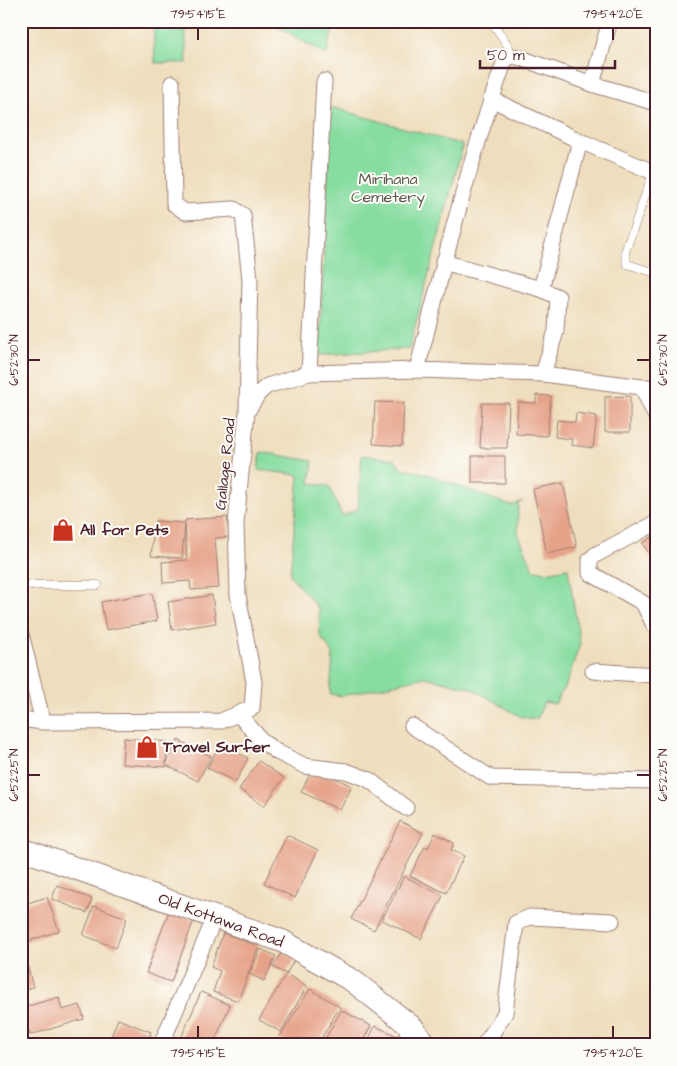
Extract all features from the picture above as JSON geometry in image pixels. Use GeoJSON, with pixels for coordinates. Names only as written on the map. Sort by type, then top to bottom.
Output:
{"type":"FeatureCollection","features":[{"type":"Feature","properties":{"kind":"main road","name":"Old Kottawa Road"},"geometry":{"type":"LineString","coordinates":[[23,854],[282,940],[354,981],[414,1039]]}},
{"type":"Feature","properties":{"kind":"street"},"geometry":{"type":"LineString","coordinates":[[592,84],[610,21]]}},
{"type":"Feature","properties":{"kind":"street"},"geometry":{"type":"LineString","coordinates":[[416,370],[443,262],[491,99],[505,60],[511,56],[518,57],[592,84],[656,103]]}},
{"type":"Feature","properties":{"kind":"street"},"geometry":{"type":"LineString","coordinates":[[309,373],[324,81]]}},
{"type":"Feature","properties":{"kind":"street"},"geometry":{"type":"LineString","coordinates":[[172,83],[174,204],[185,212],[234,209],[244,215],[250,278],[247,412]]}},
{"type":"Feature","properties":{"kind":"street"},"geometry":{"type":"LineString","coordinates":[[491,99],[580,141],[654,168]]}},
{"type":"Feature","properties":{"kind":"street"},"geometry":{"type":"LineString","coordinates":[[540,289],[580,141]]}},
{"type":"Feature","properties":{"kind":"street"},"geometry":{"type":"LineString","coordinates":[[443,262],[540,289],[558,297],[556,331],[543,374]]}},
{"type":"Feature","properties":{"kind":"street","name":"Gallage Road"},"geometry":{"type":"LineString","coordinates":[[238,714],[252,708],[254,682],[238,595],[236,523],[247,412],[258,394],[267,386],[309,373],[416,370],[543,374],[652,385]]}},
{"type":"Feature","properties":{"kind":"street"},"geometry":{"type":"LineString","coordinates":[[652,385],[656,417]]}},
{"type":"Feature","properties":{"kind":"street"},"geometry":{"type":"LineString","coordinates":[[656,522],[595,554],[590,560],[590,573],[643,603],[656,629]]}},
{"type":"Feature","properties":{"kind":"street"},"geometry":{"type":"LineString","coordinates":[[21,634],[43,722]]}},
{"type":"Feature","properties":{"kind":"street"},"geometry":{"type":"LineString","coordinates":[[593,671],[656,675]]}},
{"type":"Feature","properties":{"kind":"street"},"geometry":{"type":"LineString","coordinates":[[21,719],[43,722],[221,721],[238,714],[263,742],[277,752],[305,766],[346,771],[368,779],[406,808]]}},
{"type":"Feature","properties":{"kind":"street"},"geometry":{"type":"LineString","coordinates":[[412,726],[491,778],[656,782]]}},
{"type":"Feature","properties":{"kind":"street"},"geometry":{"type":"LineString","coordinates":[[161,1045],[215,917]]}},
{"type":"Feature","properties":{"kind":"street"},"geometry":{"type":"LineString","coordinates":[[483,1045],[505,1013],[516,924],[530,917],[612,921]]}},
{"type":"Feature","properties":{"kind":"lane"},"geometry":{"type":"LineString","coordinates":[[494,21],[494,25],[509,47],[511,56]]}},
{"type":"Feature","properties":{"kind":"lane"},"geometry":{"type":"LineString","coordinates":[[654,168],[625,252],[627,264],[656,273]]}},
{"type":"Feature","properties":{"kind":"lane"},"geometry":{"type":"LineString","coordinates":[[21,585],[98,585]]}},
{"type":"Feature","properties":{"kind":"green space"},"geometry":{"type":"Polygon","coordinates":[[[153,21],[185,21],[187,63],[155,63],[153,21]]]}},
{"type":"Feature","properties":{"kind":"green space"},"geometry":{"type":"Polygon","coordinates":[[[269,21],[335,21],[326,55],[269,21]]]}},
{"type":"Feature","properties":{"kind":"green space","name":"Mirihana Cemetery"},"geometry":{"type":"Polygon","coordinates":[[[331,107],[463,145],[409,349],[319,355],[331,107]]]}},
{"type":"Feature","properties":{"kind":"green space"},"geometry":{"type":"Polygon","coordinates":[[[261,452],[313,461],[310,483],[329,486],[342,516],[358,509],[362,455],[395,459],[401,468],[427,474],[511,506],[523,501],[518,504],[518,533],[533,569],[545,572],[568,568],[580,644],[567,682],[555,704],[544,702],[537,719],[521,717],[471,688],[425,677],[342,696],[330,694],[333,654],[320,636],[319,609],[290,575],[299,475],[258,470],[261,452]]]}},
{"type":"Feature","properties":{"kind":"building"},"geometry":{"type":"Polygon","coordinates":[[[536,395],[551,396],[547,436],[516,434],[518,402],[536,403],[536,395]]]}},
{"type":"Feature","properties":{"kind":"building"},"geometry":{"type":"Polygon","coordinates":[[[630,396],[630,432],[605,432],[605,397],[630,396]]]}},
{"type":"Feature","properties":{"kind":"building"},"geometry":{"type":"Polygon","coordinates":[[[375,402],[404,403],[402,446],[373,444],[375,402]]]}},
{"type":"Feature","properties":{"kind":"building"},"geometry":{"type":"Polygon","coordinates":[[[482,403],[509,403],[507,448],[480,448],[482,403]]]}},
{"type":"Feature","properties":{"kind":"building"},"geometry":{"type":"Polygon","coordinates":[[[576,413],[597,416],[593,448],[571,445],[572,439],[555,437],[557,420],[575,422],[576,413]]]}},
{"type":"Feature","properties":{"kind":"building"},"geometry":{"type":"Polygon","coordinates":[[[472,456],[505,456],[505,483],[472,483],[472,456]]]}},
{"type":"Feature","properties":{"kind":"building"},"geometry":{"type":"Polygon","coordinates":[[[563,483],[577,547],[547,554],[533,489],[563,483]]]}},
{"type":"Feature","properties":{"kind":"building"},"geometry":{"type":"Polygon","coordinates":[[[227,517],[229,537],[215,538],[219,588],[191,590],[190,581],[163,583],[162,562],[187,560],[185,524],[182,558],[151,556],[155,521],[185,523],[185,520],[227,517]]]}},
{"type":"Feature","properties":{"kind":"building"},"geometry":{"type":"Polygon","coordinates":[[[656,535],[656,564],[642,543],[656,535]]]}},
{"type":"Feature","properties":{"kind":"building"},"geometry":{"type":"Polygon","coordinates":[[[152,593],[157,621],[106,630],[101,602],[152,593]]]}},
{"type":"Feature","properties":{"kind":"building"},"geometry":{"type":"Polygon","coordinates":[[[212,595],[216,623],[172,630],[168,602],[212,595]]]}},
{"type":"Feature","properties":{"kind":"building"},"geometry":{"type":"Polygon","coordinates":[[[124,738],[168,742],[166,764],[178,740],[211,756],[198,781],[166,765],[166,767],[122,764],[124,738]]]}},
{"type":"Feature","properties":{"kind":"building"},"geometry":{"type":"Polygon","coordinates":[[[220,744],[248,758],[236,782],[207,768],[220,744]]]}},
{"type":"Feature","properties":{"kind":"building"},"geometry":{"type":"Polygon","coordinates":[[[259,761],[284,778],[264,806],[239,789],[259,761]]]}},
{"type":"Feature","properties":{"kind":"building"},"geometry":{"type":"Polygon","coordinates":[[[313,768],[352,786],[340,810],[301,792],[313,768]]]}},
{"type":"Feature","properties":{"kind":"building"},"geometry":{"type":"Polygon","coordinates":[[[400,821],[423,833],[374,930],[351,919],[400,821]]]}},
{"type":"Feature","properties":{"kind":"building"},"geometry":{"type":"Polygon","coordinates":[[[435,833],[454,843],[451,850],[464,856],[446,893],[410,876],[425,846],[428,848],[435,833]]]}},
{"type":"Feature","properties":{"kind":"building"},"geometry":{"type":"Polygon","coordinates":[[[287,835],[318,850],[295,898],[264,883],[287,835]]]}},
{"type":"Feature","properties":{"kind":"building"},"geometry":{"type":"Polygon","coordinates":[[[404,876],[443,896],[421,939],[382,920],[404,876]]]}},
{"type":"Feature","properties":{"kind":"building"},"geometry":{"type":"Polygon","coordinates":[[[57,885],[92,899],[87,913],[52,899],[57,885]]]}},
{"type":"Feature","properties":{"kind":"building"},"geometry":{"type":"Polygon","coordinates":[[[47,897],[59,931],[25,942],[21,930],[21,905],[47,897]]]}},
{"type":"Feature","properties":{"kind":"building"},"geometry":{"type":"Polygon","coordinates":[[[94,906],[127,918],[116,948],[83,935],[94,906]]]}},
{"type":"Feature","properties":{"kind":"building"},"geometry":{"type":"Polygon","coordinates":[[[169,911],[194,920],[171,982],[146,973],[169,911]]]}},
{"type":"Feature","properties":{"kind":"building"},"geometry":{"type":"Polygon","coordinates":[[[223,933],[259,946],[238,1001],[213,992],[220,971],[211,967],[223,933]]]}},
{"type":"Feature","properties":{"kind":"building"},"geometry":{"type":"Polygon","coordinates":[[[261,949],[276,956],[264,981],[249,974],[261,949]]]}},
{"type":"Feature","properties":{"kind":"building"},"geometry":{"type":"Polygon","coordinates":[[[282,952],[295,959],[286,974],[273,967],[282,952]]]}},
{"type":"Feature","properties":{"kind":"building"},"geometry":{"type":"Polygon","coordinates":[[[26,961],[33,987],[21,991],[21,962],[26,961]]]}},
{"type":"Feature","properties":{"kind":"building"},"geometry":{"type":"Polygon","coordinates":[[[286,974],[307,986],[281,1032],[259,1020],[286,974]]]}},
{"type":"Feature","properties":{"kind":"building"},"geometry":{"type":"Polygon","coordinates":[[[310,989],[340,1007],[317,1045],[289,1045],[279,1038],[310,989]]]}},
{"type":"Feature","properties":{"kind":"building"},"geometry":{"type":"Polygon","coordinates":[[[201,992],[230,1005],[213,1045],[178,1045],[201,992]]]}},
{"type":"Feature","properties":{"kind":"building"},"geometry":{"type":"Polygon","coordinates":[[[59,997],[62,1010],[80,1005],[84,1019],[30,1035],[22,1008],[59,997]]]}},
{"type":"Feature","properties":{"kind":"building"},"geometry":{"type":"Polygon","coordinates":[[[341,1010],[371,1026],[361,1045],[332,1045],[324,1041],[341,1010]]]}},
{"type":"Feature","properties":{"kind":"building"},"geometry":{"type":"Polygon","coordinates":[[[118,1019],[151,1032],[147,1045],[108,1044],[118,1019]]]}},
{"type":"Feature","properties":{"kind":"building"},"geometry":{"type":"Polygon","coordinates":[[[375,1026],[404,1039],[401,1045],[366,1045],[375,1026]]]}},
{"type":"Feature","properties":{"kind":"place","name":"All for Pets"},"geometry":{"type":"Point","coordinates":[63,530]}},
{"type":"Feature","properties":{"kind":"place","name":"Travel Surfer"},"geometry":{"type":"Point","coordinates":[147,747]}}]}
